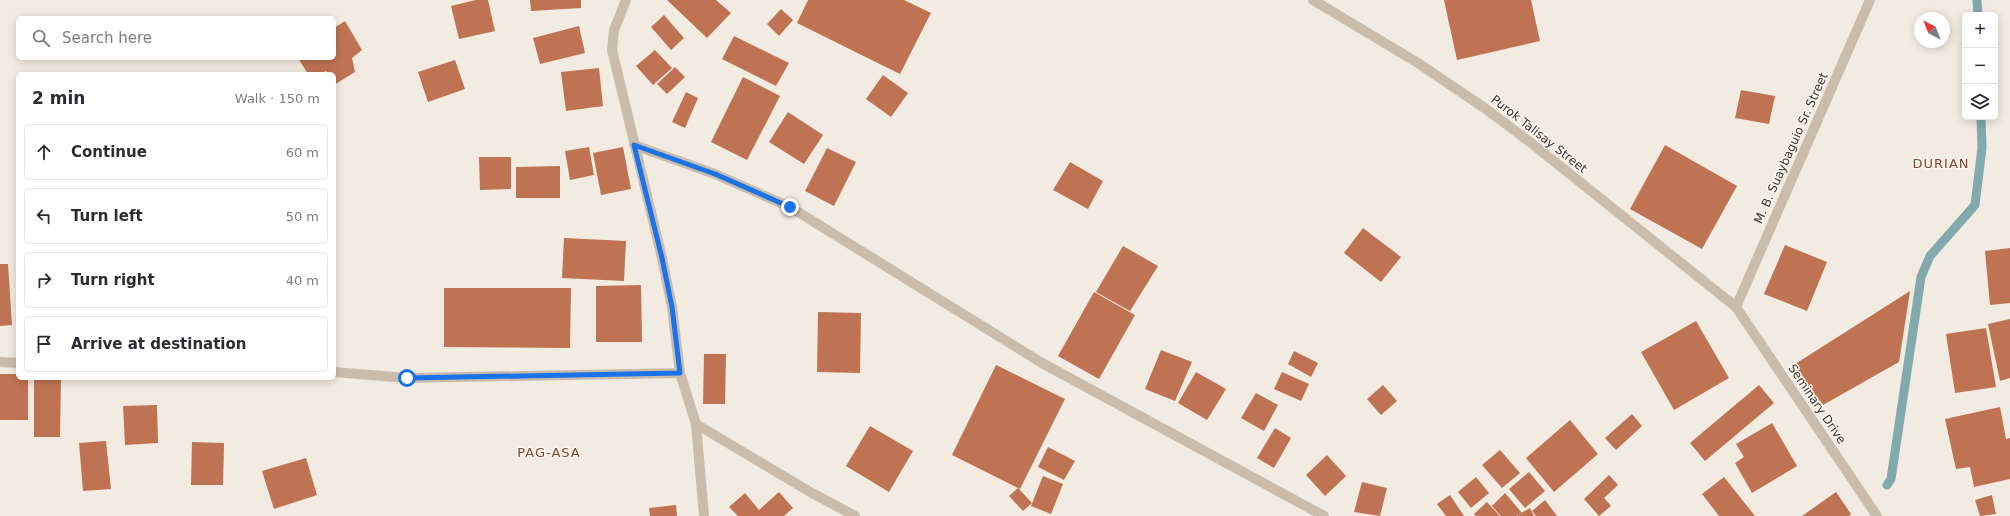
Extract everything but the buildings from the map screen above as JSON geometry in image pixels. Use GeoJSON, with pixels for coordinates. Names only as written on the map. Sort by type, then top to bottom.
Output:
{"type":"FeatureCollection","features":[{"type":"Feature","properties":{"kind":"street"},"geometry":{"type":"LineString","coordinates":[[626,0],[614,30],[612,50],[670,300],[680,373],[696,424],[704,516]]}},
{"type":"Feature","properties":{"kind":"street","name":"Purok Talisay Street"},"geometry":{"type":"LineString","coordinates":[[1313,0],[1418,63],[1486,109],[1530,142],[1736,307]]}},
{"type":"Feature","properties":{"kind":"street","name":"M. B. Suaybaguio Sr. Street"},"geometry":{"type":"LineString","coordinates":[[1736,307],[1870,0]]}},
{"type":"Feature","properties":{"kind":"street"},"geometry":{"type":"LineString","coordinates":[[634,145],[715,174],[790,207],[1042,363],[1324,516]]}},
{"type":"Feature","properties":{"kind":"street","name":"Seminary Drive"},"geometry":{"type":"LineString","coordinates":[[1736,307],[1877,516]]}},
{"type":"Feature","properties":{"kind":"street"},"geometry":{"type":"LineString","coordinates":[[0,362],[16,363]]}},
{"type":"Feature","properties":{"kind":"street"},"geometry":{"type":"LineString","coordinates":[[336,372],[407,378],[680,373]]}},
{"type":"Feature","properties":{"kind":"street"},"geometry":{"type":"LineString","coordinates":[[696,424],[812,493],[855,516]]}},
{"type":"Feature","properties":{"kind":"waterway"},"geometry":{"type":"LineString","coordinates":[[1977,0],[1978,12]]}},
{"type":"Feature","properties":{"kind":"waterway"},"geometry":{"type":"LineString","coordinates":[[1887,485],[1891,479],[1921,277],[1930,256],[1975,205],[1982,148],[1981,120]]}},
{"type":"Feature","properties":{"kind":"district","name":"DURIAN"},"geometry":{"type":"Point","coordinates":[1941,163]}},
{"type":"Feature","properties":{"kind":"district","name":"PAG-ASA"},"geometry":{"type":"Point","coordinates":[549,452]}},
{"type":"Feature","properties":{"kind":"route"},"geometry":{"type":"LineString","coordinates":[[407,378],[680,373],[672,307],[662,258],[634,145],[715,174],[790,207]]}}]}
